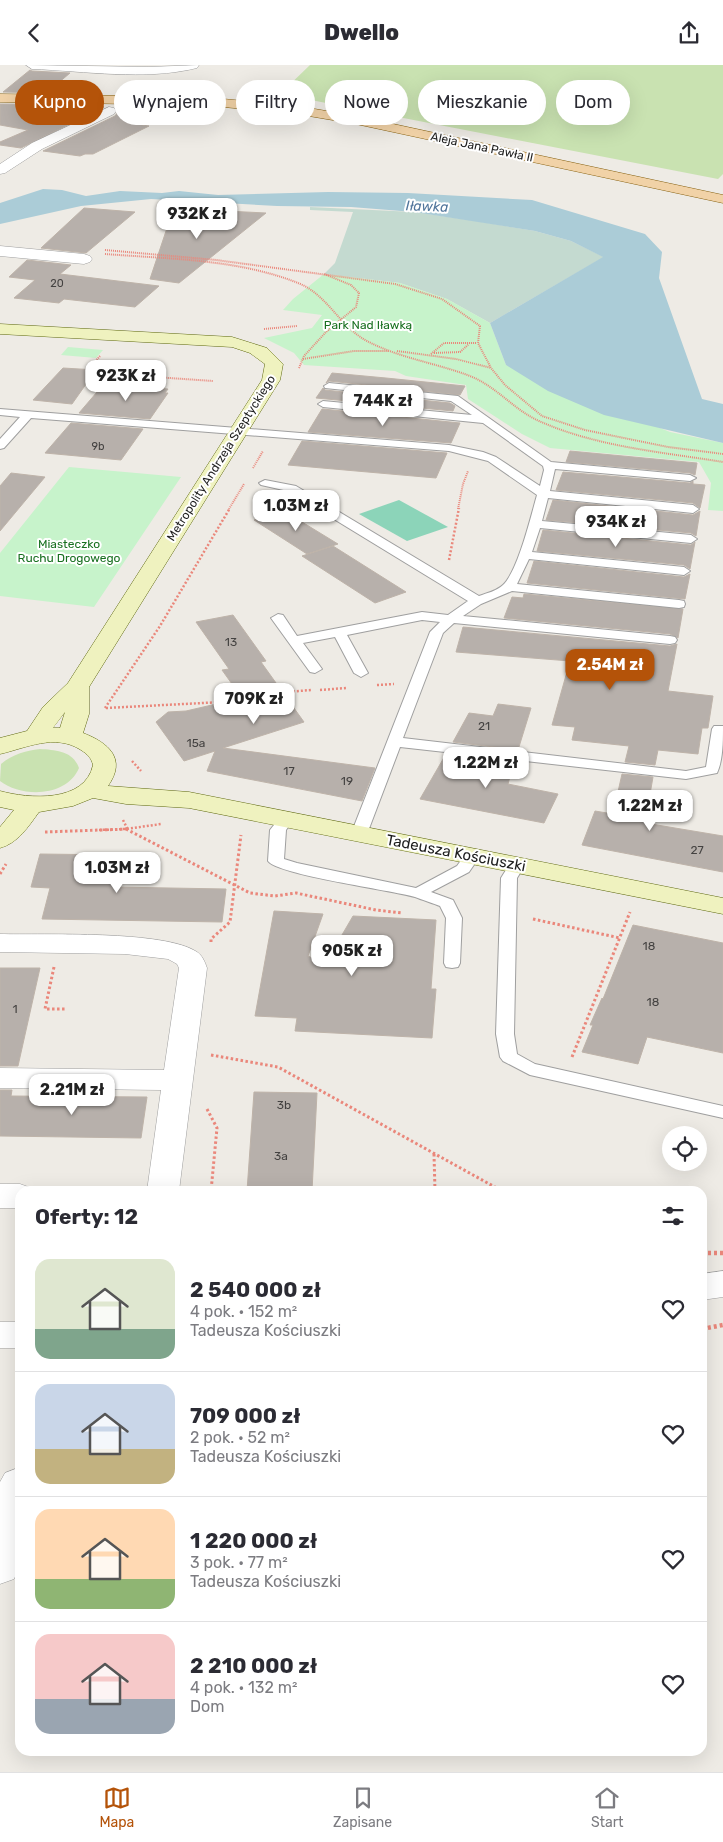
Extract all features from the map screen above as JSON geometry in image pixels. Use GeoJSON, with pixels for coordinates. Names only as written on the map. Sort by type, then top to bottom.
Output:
{"type":"FeatureCollection","features":[{"type":"Feature","properties":{"kind":"main road","name":"Aleja Jana Pawła II"},"geometry":{"type":"LineString","coordinates":[[0,98],[202,101],[297,110],[356,120],[723,199]]}},
{"type":"Feature","properties":{"kind":"street"},"geometry":{"type":"LineString","coordinates":[[32,65],[176,69],[193,65]]}},
{"type":"Feature","properties":{"kind":"street"},"geometry":{"type":"LineString","coordinates":[[0,170],[37,147],[109,111]]}},
{"type":"Feature","properties":{"kind":"street"},"geometry":{"type":"LineString","coordinates":[[0,251],[84,259]]}},
{"type":"Feature","properties":{"kind":"street","name":"Metropolity Andrzeja Szeptyckiego"},"geometry":{"type":"LineString","coordinates":[[0,329],[232,342],[261,351],[274,364],[271,380],[77,687],[51,712],[35,737]]}},
{"type":"Feature","properties":{"kind":"street"},"geometry":{"type":"LineString","coordinates":[[69,738],[77,714],[77,687]]}},
{"type":"Feature","properties":{"kind":"street"},"geometry":{"type":"LineString","coordinates":[[0,747],[20,739],[35,737],[69,738],[94,748],[102,755],[105,764],[97,781],[73,798],[53,803],[32,805],[0,799]]}},
{"type":"Feature","properties":{"kind":"street","name":"Tadeusza Kościuszki"},"geometry":{"type":"LineString","coordinates":[[97,781],[126,796],[189,800],[723,906]]}},
{"type":"Feature","properties":{"kind":"street"},"geometry":{"type":"LineString","coordinates":[[0,841],[32,805]]}},
{"type":"Feature","properties":{"kind":"street"},"geometry":{"type":"LineString","coordinates":[[0,943],[125,945],[176,952],[189,959],[193,968],[164,1186]]}},
{"type":"Feature","properties":{"kind":"street"},"geometry":{"type":"LineString","coordinates":[[0,1078],[178,1079]]}},
{"type":"Feature","properties":{"kind":"street"},"geometry":{"type":"LineString","coordinates":[[0,1196],[15,1196]]}},
{"type":"Feature","properties":{"kind":"street"},"geometry":{"type":"LineString","coordinates":[[707,1286],[723,1284]]}},
{"type":"Feature","properties":{"kind":"street"},"geometry":{"type":"LineString","coordinates":[[0,1335],[15,1335]]}},
{"type":"Feature","properties":{"kind":"street"},"geometry":{"type":"LineString","coordinates":[[0,1567],[15,1497]]}},
{"type":"Feature","properties":{"kind":"lane"},"geometry":{"type":"LineString","coordinates":[[329,385],[454,398],[548,465],[690,477]]}},
{"type":"Feature","properties":{"kind":"lane"},"geometry":{"type":"LineString","coordinates":[[323,404],[487,420]]}},
{"type":"Feature","properties":{"kind":"lane"},"geometry":{"type":"LineString","coordinates":[[0,412],[446,448],[479,454],[492,459],[544,494],[694,509]]}},
{"type":"Feature","properties":{"kind":"lane"},"geometry":{"type":"LineString","coordinates":[[0,446],[28,414]]}},
{"type":"Feature","properties":{"kind":"lane"},"geometry":{"type":"LineString","coordinates":[[509,587],[524,555],[544,494],[550,470],[548,465]]}},
{"type":"Feature","properties":{"kind":"lane"},"geometry":{"type":"LineString","coordinates":[[265,483],[292,488],[478,601]]}},
{"type":"Feature","properties":{"kind":"lane"},"geometry":{"type":"LineString","coordinates":[[534,524],[691,539]]}},
{"type":"Feature","properties":{"kind":"lane"},"geometry":{"type":"LineString","coordinates":[[524,555],[684,571]]}},
{"type":"Feature","properties":{"kind":"lane"},"geometry":{"type":"LineString","coordinates":[[359,834],[437,632],[452,618],[478,601],[509,587],[679,604]]}},
{"type":"Feature","properties":{"kind":"lane"},"geometry":{"type":"LineString","coordinates":[[294,641],[422,616],[670,640]]}},
{"type":"Feature","properties":{"kind":"lane"},"geometry":{"type":"LineString","coordinates":[[278,618],[315,669]]}},
{"type":"Feature","properties":{"kind":"lane"},"geometry":{"type":"LineString","coordinates":[[339,632],[361,673]]}},
{"type":"Feature","properties":{"kind":"lane"},"geometry":{"type":"LineString","coordinates":[[396,741],[686,775],[712,770],[715,764],[719,729]]}},
{"type":"Feature","properties":{"kind":"lane"},"geometry":{"type":"LineString","coordinates":[[286,819],[278,830],[276,861],[293,867],[418,893],[448,903],[454,918],[452,963]]}},
{"type":"Feature","properties":{"kind":"lane"},"geometry":{"type":"LineString","coordinates":[[418,893],[463,869],[472,856]]}},
{"type":"Feature","properties":{"kind":"lane"},"geometry":{"type":"LineString","coordinates":[[516,865],[509,879],[505,1034],[509,1057],[530,1069],[723,1112]]}},
{"type":"Feature","properties":{"kind":"path"},"geometry":{"type":"LineString","coordinates":[[101,250],[216,260],[395,284],[442,299],[480,326],[478,343],[491,368],[505,385],[542,416],[585,430],[668,447],[723,455]]}},
{"type":"Feature","properties":{"kind":"path"},"geometry":{"type":"LineString","coordinates":[[99,254],[256,271],[300,283],[313,289],[353,334],[391,351],[471,377],[491,386],[515,407],[537,420],[564,432],[723,462]]}},
{"type":"Feature","properties":{"kind":"path"},"geometry":{"type":"LineString","coordinates":[[298,368],[302,359],[326,332],[356,307],[359,293],[351,285],[324,274]]}},
{"type":"Feature","properties":{"kind":"path"},"geometry":{"type":"LineString","coordinates":[[117,335],[92,365],[94,367],[111,374],[213,381]]}},
{"type":"Feature","properties":{"kind":"path"},"geometry":{"type":"LineString","coordinates":[[432,354],[440,346],[447,343],[478,343]]}},
{"type":"Feature","properties":{"kind":"path"},"geometry":{"type":"LineString","coordinates":[[432,354],[460,352],[469,344]]}},
{"type":"Feature","properties":{"kind":"path"},"geometry":{"type":"LineString","coordinates":[[302,359],[354,351],[391,351],[432,354],[491,368]]}},
{"type":"Feature","properties":{"kind":"path"},"geometry":{"type":"LineString","coordinates":[[250,473],[273,433]]}},
{"type":"Feature","properties":{"kind":"path"},"geometry":{"type":"LineString","coordinates":[[446,448],[443,458],[470,468],[463,484],[448,567]]}},
{"type":"Feature","properties":{"kind":"path"},"geometry":{"type":"LineString","coordinates":[[100,715],[122,685],[160,625],[245,481]]}},
{"type":"Feature","properties":{"kind":"path"},"geometry":{"type":"LineString","coordinates":[[372,685],[418,684]]}},
{"type":"Feature","properties":{"kind":"path"},"geometry":{"type":"LineString","coordinates":[[106,708],[242,701],[286,692],[353,687]]}},
{"type":"Feature","properties":{"kind":"path"},"geometry":{"type":"LineString","coordinates":[[38,833],[126,829],[165,824]]}},
{"type":"Feature","properties":{"kind":"path"},"geometry":{"type":"LineString","coordinates":[[564,1076],[631,909]]}},
{"type":"Feature","properties":{"kind":"path"},"geometry":{"type":"LineString","coordinates":[[524,917],[620,938]]}},
{"type":"Feature","properties":{"kind":"path"},"geometry":{"type":"LineString","coordinates":[[56,962],[45,1009],[66,1009]]}},
{"type":"Feature","properties":{"kind":"path"},"geometry":{"type":"LineString","coordinates":[[208,1054],[278,1067],[493,1186]]}},
{"type":"Feature","properties":{"kind":"path"},"geometry":{"type":"LineString","coordinates":[[434,1153],[435,1186]]}},
{"type":"Feature","properties":{"kind":"path"},"geometry":{"type":"LineString","coordinates":[[707,1253],[723,1253]]}},
{"type":"Feature","properties":{"kind":"path"},"geometry":{"type":"LineString","coordinates":[[707,1328],[723,1325]]}},
{"type":"Feature","properties":{"kind":"green space"},"geometry":{"type":"Polygon","coordinates":[[[310,65],[723,65],[723,174],[718,179],[440,125],[546,125],[546,80],[418,80],[418,121],[408,119],[408,80],[325,80],[325,103],[315,101],[315,80],[294,80],[310,65]]]}},
{"type":"Feature","properties":{"kind":"green space"},"geometry":{"type":"Polygon","coordinates":[[[310,207],[414,212],[535,231],[571,241],[604,257],[490,323],[447,299],[400,283],[324,274],[335,263],[353,212],[310,210],[310,207]]]}},
{"type":"Feature","properties":{"kind":"green space","name":"Park Nad Iławką"},"geometry":{"type":"Polygon","coordinates":[[[324,274],[400,283],[447,299],[490,323],[506,365],[670,432],[723,443],[723,511],[708,510],[711,483],[699,462],[550,448],[522,434],[468,399],[466,385],[406,376],[395,371],[304,365],[294,353],[264,338],[312,328],[322,315],[283,310],[293,299],[324,274]]]}},
{"type":"Feature","properties":{"kind":"green space"},"geometry":{"type":"Polygon","coordinates":[[[68,347],[103,350],[96,358],[61,355],[68,347]]]}},
{"type":"Feature","properties":{"kind":"green space","name":"Miasteczko Ruchu Drogowego"},"geometry":{"type":"Polygon","coordinates":[[[69,467],[181,477],[94,607],[0,596],[0,553],[69,467]]]}},
{"type":"Feature","properties":{"kind":"green space"},"geometry":{"type":"Polygon","coordinates":[[[399,500],[448,527],[407,541],[359,514],[399,500]]]}},
{"type":"Feature","properties":{"kind":"green space"},"geometry":{"type":"Polygon","coordinates":[[[40,749],[63,752],[73,758],[79,768],[73,778],[65,785],[43,792],[20,790],[9,787],[0,781],[1,764],[19,753],[40,749]]]}},
{"type":"Feature","properties":{"kind":"water","name":"Iławka"},"geometry":{"type":"Polygon","coordinates":[[[43,189],[62,190],[86,196],[120,191],[162,193],[179,191],[218,195],[328,192],[408,193],[532,200],[645,234],[662,252],[659,278],[702,399],[723,404],[723,443],[604,415],[548,391],[506,365],[490,323],[603,257],[571,241],[535,231],[414,212],[351,207],[277,206],[151,199],[81,206],[0,224],[0,203],[43,189]]]}},
{"type":"Feature","properties":{"kind":"building"},"geometry":{"type":"Polygon","coordinates":[[[30,70],[70,73],[62,80],[18,80],[30,70]]]}},
{"type":"Feature","properties":{"kind":"building"},"geometry":{"type":"Polygon","coordinates":[[[15,82],[15,92],[3,92],[15,82]]]}},
{"type":"Feature","properties":{"kind":"building"},"geometry":{"type":"Polygon","coordinates":[[[0,104],[15,104],[15,125],[68,125],[21,148],[0,145],[0,142],[28,130],[0,125],[0,104]]]}},
{"type":"Feature","properties":{"kind":"building"},"geometry":{"type":"Polygon","coordinates":[[[114,116],[114,125],[149,126],[93,154],[80,156],[43,151],[96,125],[104,125],[104,121],[114,116]]]}},
{"type":"Feature","properties":{"kind":"building"},"geometry":{"type":"Polygon","coordinates":[[[84,208],[135,212],[86,253],[41,248],[84,208]]]}},
{"type":"Feature","properties":{"kind":"building"},"geometry":{"type":"Polygon","coordinates":[[[173,210],[266,213],[179,283],[150,279],[173,210]]]}},
{"type":"Feature","properties":{"kind":"building"},"geometry":{"type":"Polygon","coordinates":[[[27,260],[71,265],[60,274],[159,286],[135,307],[64,299],[59,303],[14,298],[35,280],[9,277],[27,260]]]}},
{"type":"Feature","properties":{"kind":"building"},"geometry":{"type":"Polygon","coordinates":[[[63,368],[96,370],[72,404],[33,400],[63,368]]]}},
{"type":"Feature","properties":{"kind":"building"},"geometry":{"type":"Polygon","coordinates":[[[332,373],[465,386],[460,395],[329,381],[326,383],[332,373]]]}},
{"type":"Feature","properties":{"kind":"building"},"geometry":{"type":"Polygon","coordinates":[[[103,385],[168,389],[165,393],[168,393],[150,419],[79,413],[103,385]]]}},
{"type":"Feature","properties":{"kind":"building"},"geometry":{"type":"Polygon","coordinates":[[[323,388],[325,390],[450,403],[455,406],[453,411],[316,398],[323,388]]]}},
{"type":"Feature","properties":{"kind":"building"},"geometry":{"type":"Polygon","coordinates":[[[322,409],[460,423],[451,443],[308,432],[322,409]]]}},
{"type":"Feature","properties":{"kind":"building"},"geometry":{"type":"Polygon","coordinates":[[[71,423],[143,429],[121,460],[45,453],[71,423]]]}},
{"type":"Feature","properties":{"kind":"building"},"geometry":{"type":"Polygon","coordinates":[[[302,441],[447,453],[436,478],[288,465],[302,441]]]}},
{"type":"Feature","properties":{"kind":"building"},"geometry":{"type":"Polygon","coordinates":[[[570,451],[697,463],[695,475],[566,462],[570,451]]]}},
{"type":"Feature","properties":{"kind":"building"},"geometry":{"type":"Polygon","coordinates":[[[563,472],[690,483],[693,481],[693,484],[705,485],[700,508],[693,503],[556,490],[563,472]]]}},
{"type":"Feature","properties":{"kind":"building"},"geometry":{"type":"Polygon","coordinates":[[[11,473],[45,477],[0,531],[0,486],[11,473]]]}},
{"type":"Feature","properties":{"kind":"building"},"geometry":{"type":"Polygon","coordinates":[[[553,500],[693,515],[700,511],[696,536],[691,533],[546,520],[553,500]]]}},
{"type":"Feature","properties":{"kind":"building"},"geometry":{"type":"Polygon","coordinates":[[[284,511],[338,544],[307,554],[254,520],[284,511]]]}},
{"type":"Feature","properties":{"kind":"building"},"geometry":{"type":"Polygon","coordinates":[[[543,530],[691,545],[695,542],[690,569],[684,565],[537,551],[543,530]]]}},
{"type":"Feature","properties":{"kind":"building"},"geometry":{"type":"Polygon","coordinates":[[[333,546],[406,592],[375,603],[302,556],[333,546]]]}},
{"type":"Feature","properties":{"kind":"building"},"geometry":{"type":"Polygon","coordinates":[[[534,561],[684,577],[690,574],[685,599],[527,583],[534,561]]]}},
{"type":"Feature","properties":{"kind":"building"},"geometry":{"type":"Polygon","coordinates":[[[524,594],[683,609],[678,638],[670,634],[504,618],[512,597],[523,598],[524,594]]]}},
{"type":"Feature","properties":{"kind":"building"},"geometry":{"type":"Polygon","coordinates":[[[233,615],[266,661],[261,662],[304,722],[223,748],[375,768],[362,801],[207,771],[215,751],[184,761],[156,722],[168,712],[186,711],[242,698],[222,670],[229,669],[196,622],[233,615]]]}},
{"type":"Feature","properties":{"kind":"building"},"geometry":{"type":"Polygon","coordinates":[[[463,627],[670,646],[677,644],[668,691],[713,696],[708,728],[702,728],[698,754],[658,750],[655,765],[625,762],[629,746],[572,740],[575,727],[552,725],[570,661],[456,652],[463,627]]]}},
{"type":"Feature","properties":{"kind":"building"},"geometry":{"type":"Polygon","coordinates":[[[498,704],[531,708],[518,750],[453,742],[469,713],[493,716],[498,704]]]}},
{"type":"Feature","properties":{"kind":"building"},"geometry":{"type":"Polygon","coordinates":[[[446,754],[514,762],[508,784],[558,794],[544,823],[420,799],[446,754]]]}},
{"type":"Feature","properties":{"kind":"building"},"geometry":{"type":"Polygon","coordinates":[[[622,774],[653,777],[645,823],[723,836],[723,872],[582,845],[595,811],[613,814],[622,774]]]}},
{"type":"Feature","properties":{"kind":"building"},"geometry":{"type":"Polygon","coordinates":[[[40,854],[120,855],[113,887],[226,889],[222,922],[42,919],[50,888],[31,887],[40,854]]]}},
{"type":"Feature","properties":{"kind":"building"},"geometry":{"type":"Polygon","coordinates":[[[274,911],[323,914],[308,956],[325,964],[353,916],[436,920],[431,989],[436,989],[432,1038],[295,1031],[297,1018],[255,1016],[274,911]]]}},
{"type":"Feature","properties":{"kind":"building"},"geometry":{"type":"Polygon","coordinates":[[[633,925],[723,943],[723,1053],[647,1037],[638,1064],[582,1052],[593,1025],[590,1025],[603,999],[633,925]]]}},
{"type":"Feature","properties":{"kind":"building"},"geometry":{"type":"Polygon","coordinates":[[[0,968],[40,968],[18,1066],[0,1066],[0,968]]]}},
{"type":"Feature","properties":{"kind":"building"},"geometry":{"type":"Polygon","coordinates":[[[0,1090],[12,1090],[11,1096],[147,1097],[141,1138],[0,1136],[0,1090]]]}},
{"type":"Feature","properties":{"kind":"building"},"geometry":{"type":"Polygon","coordinates":[[[254,1092],[317,1093],[312,1186],[247,1186],[254,1092]]]}}]}
